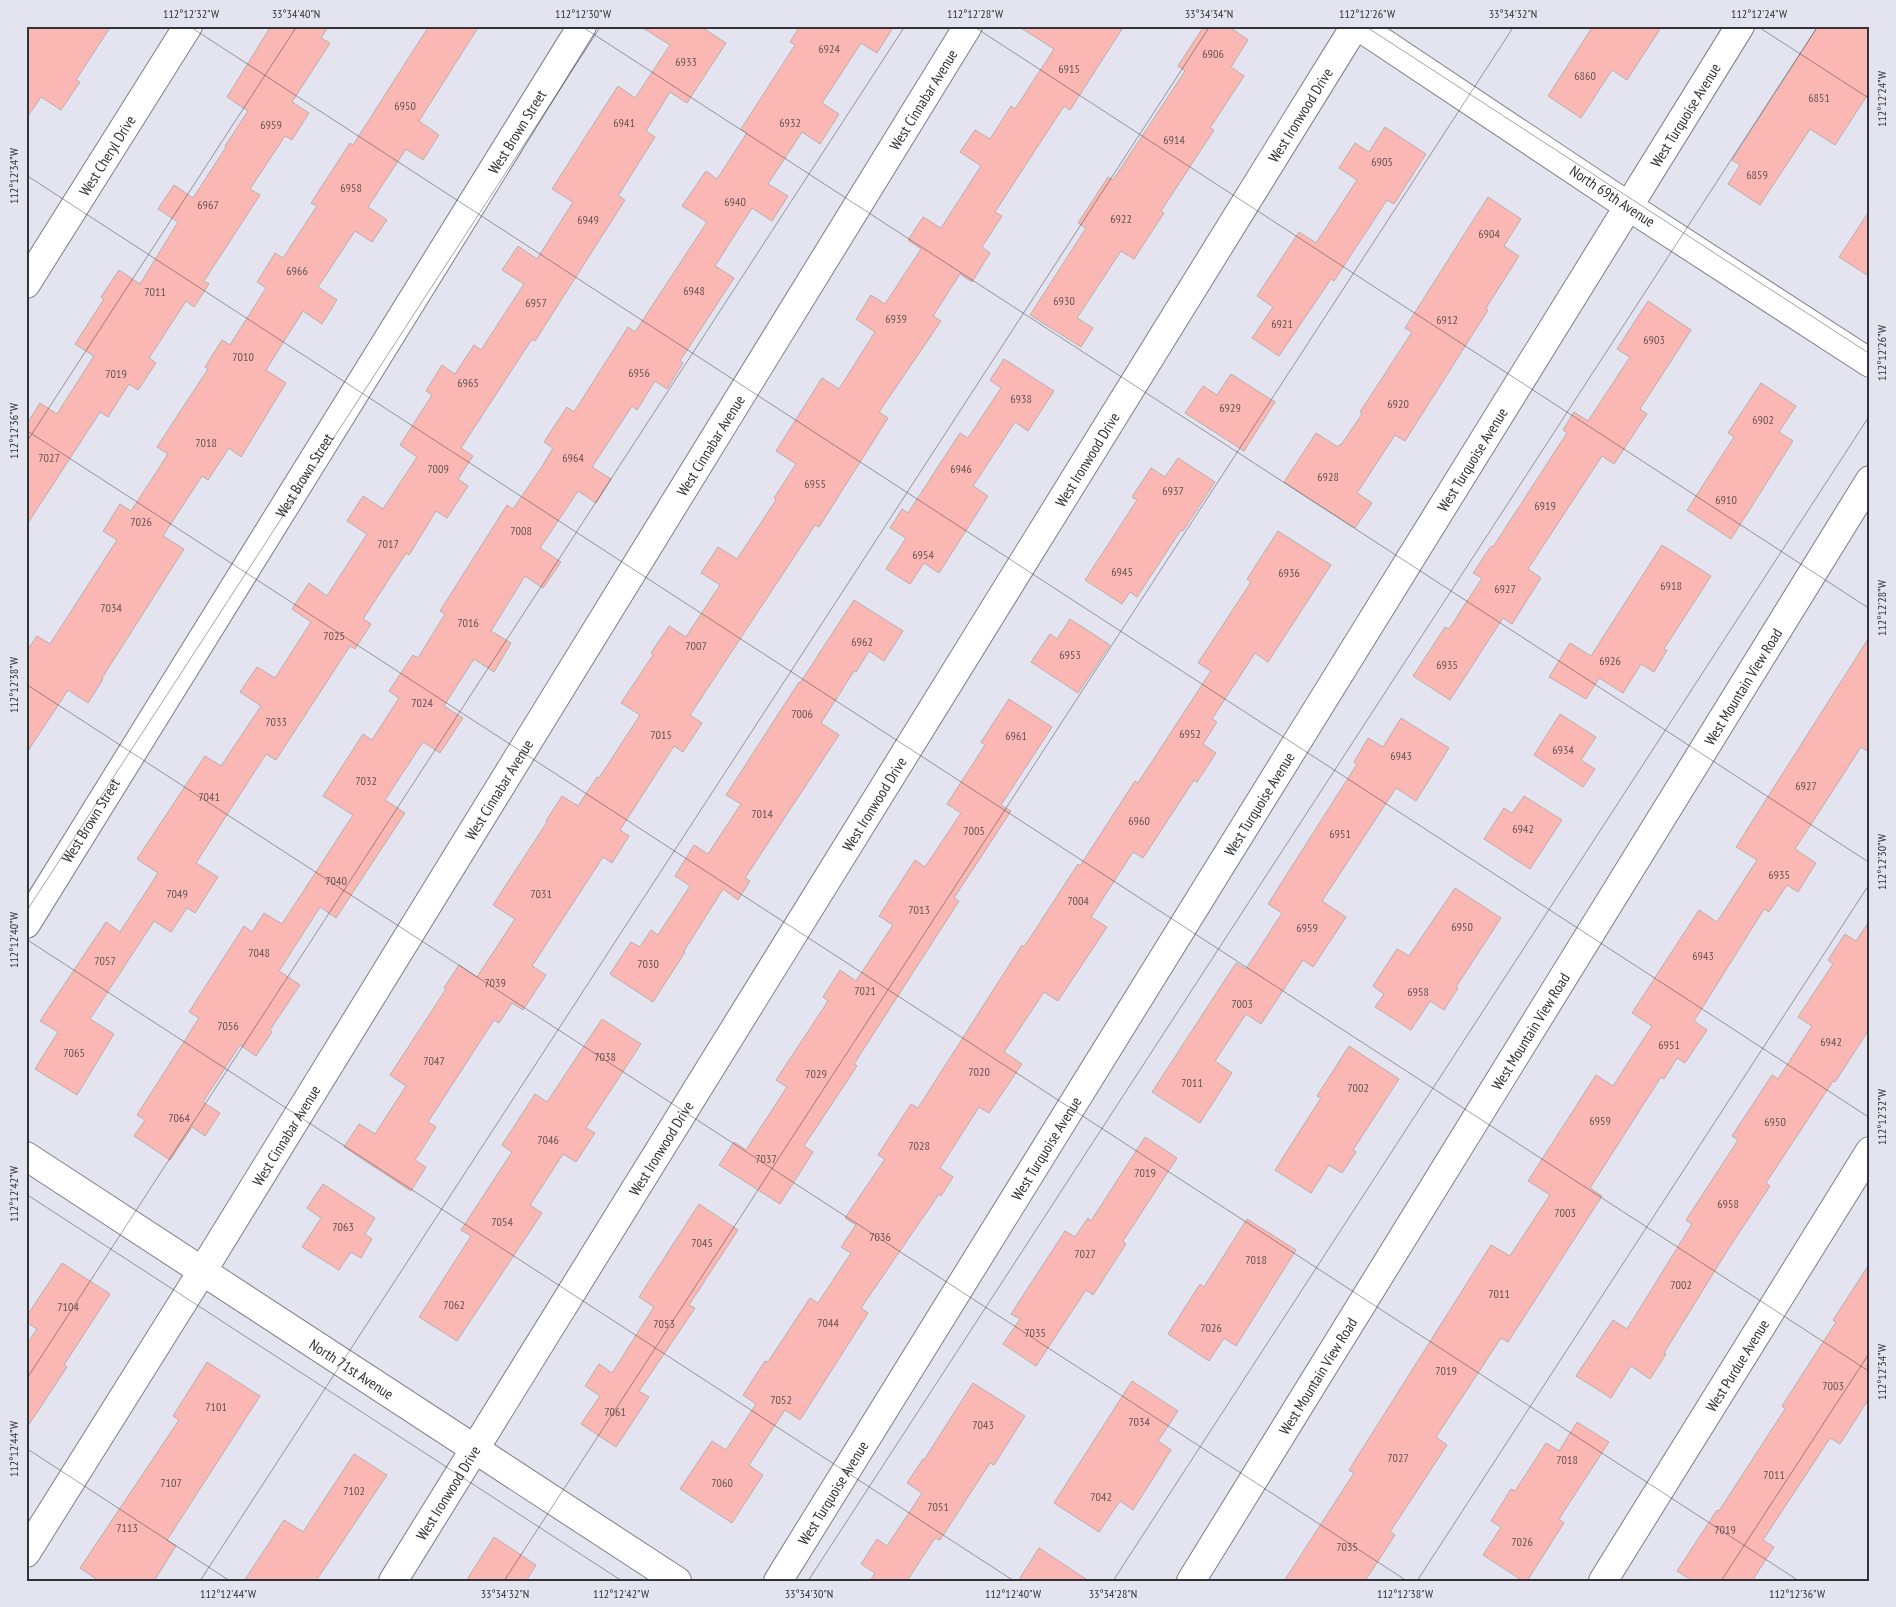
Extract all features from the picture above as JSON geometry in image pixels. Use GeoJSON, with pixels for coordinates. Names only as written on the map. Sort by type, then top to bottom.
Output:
{"type":"FeatureCollection","features":[{"type":"Feature","properties":{"kind":"street","name":"West Cheryl Drive"},"geometry":{"type":"LineString","coordinates":[[26,284],[188,26]]}},
{"type":"Feature","properties":{"kind":"street","name":"West Brown Street"},"geometry":{"type":"LineString","coordinates":[[26,924],[582,26]]}},
{"type":"Feature","properties":{"kind":"street","name":"West Cinnabar Avenue"},"geometry":{"type":"LineString","coordinates":[[26,1553],[203,1270],[968,26]]}},
{"type":"Feature","properties":{"kind":"street","name":"North 69th Avenue"},"geometry":{"type":"LineString","coordinates":[[1356,26],[1870,363]]}},
{"type":"Feature","properties":{"kind":"street","name":"West Ironwood Drive"},"geometry":{"type":"LineString","coordinates":[[393,1581],[1356,26]]}},
{"type":"Feature","properties":{"kind":"street","name":"West Turquoise Avenue"},"geometry":{"type":"LineString","coordinates":[[778,1581],[1740,26]]}},
{"type":"Feature","properties":{"kind":"street","name":"West Mountain View Road"},"geometry":{"type":"LineString","coordinates":[[1191,1581],[1870,480]]}},
{"type":"Feature","properties":{"kind":"street","name":"West Purdue Avenue"},"geometry":{"type":"LineString","coordinates":[[1603,1581],[1870,1151]]}},
{"type":"Feature","properties":{"kind":"street","name":"North 71st Avenue"},"geometry":{"type":"LineString","coordinates":[[26,1156],[677,1581]]}},
{"type":"Feature","properties":{"kind":"building"},"geometry":{"type":"Polygon","coordinates":[[[26,26],[111,26],[76,80],[80,82],[61,110],[41,97],[26,119],[26,26]]]}},
{"type":"Feature","properties":{"kind":"building"},"geometry":{"type":"Polygon","coordinates":[[[271,26],[329,26],[321,38],[330,43],[292,102],[309,113],[292,140],[285,136],[250,189],[260,195],[204,281],[209,284],[194,307],[186,301],[149,358],[156,363],[138,390],[129,384],[108,417],[100,412],[26,526],[26,425],[40,403],[57,414],[94,356],[75,344],[104,299],[101,297],[119,270],[140,284],[178,222],[158,209],[174,185],[193,198],[226,147],[248,111],[227,97],[271,26]]]}},
{"type":"Feature","properties":{"kind":"building"},"geometry":{"type":"Polygon","coordinates":[[[429,26],[479,26],[419,121],[439,135],[423,160],[406,149],[368,207],[387,220],[372,242],[355,231],[318,287],[337,300],[322,324],[303,311],[266,370],[286,383],[241,457],[229,448],[208,480],[202,476],[163,536],[184,549],[88,703],[68,690],[26,754],[26,652],[37,636],[50,644],[117,540],[103,531],[120,504],[131,511],[168,454],[157,447],[208,369],[205,367],[222,340],[230,345],[266,288],[257,282],[275,253],[283,258],[317,206],[311,203],[350,143],[353,145],[429,26]]]}},
{"type":"Feature","properties":{"kind":"building"},"geometry":{"type":"Polygon","coordinates":[[[640,26],[700,26],[726,43],[687,103],[670,92],[646,131],[655,137],[618,196],[625,200],[535,341],[532,339],[461,448],[473,456],[458,479],[468,486],[447,518],[436,511],[409,555],[406,553],[363,619],[371,624],[355,649],[350,646],[276,760],[266,754],[196,863],[218,877],[195,913],[187,908],[171,932],[154,921],[90,1019],[114,1034],[77,1095],[35,1069],[58,1032],[40,1021],[106,922],[120,932],[158,873],[137,859],[205,756],[221,766],[261,706],[240,692],[257,667],[275,678],[311,622],[292,609],[309,583],[327,596],[367,534],[347,521],[363,496],[383,509],[417,457],[400,445],[432,395],[426,391],[442,365],[455,374],[474,345],[481,350],[524,284],[502,270],[518,246],[537,259],[573,202],[552,189],[618,86],[635,98],[670,45],[640,26]]]}},
{"type":"Feature","properties":{"kind":"building"},"geometry":{"type":"Polygon","coordinates":[[[800,26],[894,26],[877,53],[861,43],[822,103],[839,114],[820,144],[802,132],[768,184],[788,196],[772,221],[752,208],[715,266],[734,278],[680,361],[683,363],[667,389],[655,381],[637,410],[632,406],[592,467],[611,479],[596,503],[578,491],[540,548],[561,562],[543,588],[525,576],[491,631],[511,643],[494,672],[474,659],[444,706],[463,718],[440,753],[423,742],[385,800],[405,813],[336,918],[320,907],[279,971],[300,985],[270,1030],[272,1032],[256,1056],[240,1045],[203,1102],[220,1113],[205,1136],[192,1127],[170,1160],[134,1136],[145,1120],[137,1115],[199,1018],[189,1012],[244,926],[252,932],[264,913],[282,924],[353,815],[323,796],[363,734],[372,740],[399,698],[389,691],[413,655],[418,658],[445,614],[440,611],[507,505],[513,509],[541,468],[553,448],[544,442],[567,407],[574,412],[628,327],[635,332],[707,222],[682,206],[706,171],[717,179],[747,133],[741,129],[795,45],[790,42],[800,26]]]}},
{"type":"Feature","properties":{"kind":"building"},"geometry":{"type":"Polygon","coordinates":[[[1018,26],[1124,26],[1070,110],[1064,106],[995,212],[1002,216],[982,247],[990,253],[972,282],[960,274],[933,316],[941,321],[879,412],[888,418],[819,527],[815,525],[690,715],[702,723],[683,752],[674,746],[620,830],[629,836],[612,863],[603,857],[532,966],[546,975],[523,1010],[512,1003],[499,1023],[494,1020],[428,1122],[436,1127],[415,1160],[426,1167],[411,1191],[344,1147],[359,1124],[375,1134],[406,1086],[390,1075],[446,989],[444,988],[459,965],[477,977],[515,919],[493,905],[562,796],[578,806],[597,777],[599,778],[640,715],[621,703],[653,655],[651,653],[669,626],[686,637],[720,585],[701,573],[718,547],[737,559],[776,500],[774,498],[796,464],[776,451],[822,378],[839,389],[875,332],[856,319],[871,295],[885,304],[921,249],[908,240],[923,217],[941,228],[981,166],[960,152],[975,130],[990,139],[1011,106],[1015,109],[1054,49],[1018,26]]]}},
{"type":"Feature","properties":{"kind":"building"},"geometry":{"type":"Polygon","coordinates":[[[1204,26],[1228,26],[1248,40],[1231,67],[1244,76],[1210,128],[1214,130],[1161,211],[1164,213],[1134,259],[1121,251],[1077,318],[1093,328],[1081,347],[1030,315],[1086,228],[1078,223],[1108,177],[1113,180],[1185,71],[1178,66],[1204,26]]]}},
{"type":"Feature","properties":{"kind":"building"},"geometry":{"type":"Polygon","coordinates":[[[1593,26],[1662,26],[1627,80],[1612,70],[1581,118],[1548,96],[1593,26]]]}},
{"type":"Feature","properties":{"kind":"building"},"geometry":{"type":"Polygon","coordinates":[[[1818,26],[1870,26],[1870,91],[1835,145],[1810,129],[1760,205],[1728,184],[1740,165],[1732,160],[1818,26]]]}},
{"type":"Feature","properties":{"kind":"building"},"geometry":{"type":"Polygon","coordinates":[[[1385,127],[1426,154],[1394,204],[1387,200],[1334,281],[1331,279],[1279,356],[1252,338],[1273,307],[1257,296],[1299,232],[1316,243],[1357,180],[1339,168],[1355,143],[1369,152],[1385,127]]]}},
{"type":"Feature","properties":{"kind":"building"},"geometry":{"type":"Polygon","coordinates":[[[1488,197],[1521,219],[1504,246],[1519,256],[1486,308],[1488,310],[1405,441],[1395,435],[1357,493],[1372,503],[1355,528],[1284,482],[1316,433],[1338,447],[1341,445],[1412,332],[1405,328],[1488,197]]]}},
{"type":"Feature","properties":{"kind":"building"},"geometry":{"type":"Polygon","coordinates":[[[1870,210],[1870,277],[1839,257],[1870,210]]]}},
{"type":"Feature","properties":{"kind":"building"},"geometry":{"type":"Polygon","coordinates":[[[1648,301],[1691,330],[1640,409],[1647,414],[1614,464],[1602,456],[1528,569],[1541,578],[1512,624],[1503,618],[1450,700],[1413,676],[1445,627],[1449,629],[1482,578],[1473,573],[1491,546],[1493,547],[1567,433],[1563,430],[1574,412],[1588,421],[1630,357],[1617,349],[1648,301]]]}},
{"type":"Feature","properties":{"kind":"building"},"geometry":{"type":"Polygon","coordinates":[[[1004,359],[1054,391],[1028,431],[1015,422],[973,486],[988,496],[939,573],[924,563],[910,584],[886,569],[906,538],[890,528],[902,509],[908,513],[960,433],[968,438],[1001,388],[990,380],[1004,359]]]}},
{"type":"Feature","properties":{"kind":"building"},"geometry":{"type":"Polygon","coordinates":[[[1231,374],[1275,402],[1244,451],[1185,413],[1203,386],[1217,395],[1231,374]]]}},
{"type":"Feature","properties":{"kind":"building"},"geometry":{"type":"Polygon","coordinates":[[[1761,383],[1796,406],[1779,432],[1793,441],[1731,539],[1687,510],[1734,437],[1728,433],[1761,383]]]}},
{"type":"Feature","properties":{"kind":"building"},"geometry":{"type":"Polygon","coordinates":[[[1178,458],[1215,482],[1137,597],[1130,592],[1122,604],[1085,580],[1137,500],[1132,497],[1151,468],[1165,477],[1178,458]]]}},
{"type":"Feature","properties":{"kind":"building"},"geometry":{"type":"Polygon","coordinates":[[[1278,531],[1331,565],[1268,662],[1255,653],[1212,719],[1217,722],[1203,744],[1216,753],[1197,782],[1194,780],[1143,858],[1133,852],[1091,917],[1107,927],[1058,1001],[1044,992],[1004,1052],[1022,1064],[989,1113],[979,1107],[940,1168],[953,1177],[941,1196],[939,1194],[861,1308],[868,1313],[800,1420],[785,1410],[749,1465],[763,1475],[732,1523],[680,1489],[712,1441],[726,1450],[756,1404],[743,1395],[765,1361],[768,1362],[810,1298],[818,1303],[851,1253],[841,1247],[856,1225],[845,1218],[885,1159],[878,1155],[911,1104],[918,1108],[1022,945],[1024,947],[1078,864],[1080,866],[1135,781],[1138,783],[1211,671],[1198,663],[1251,582],[1247,579],[1278,531]]]}},
{"type":"Feature","properties":{"kind":"building"},"geometry":{"type":"Polygon","coordinates":[[[1662,545],[1711,576],[1664,649],[1667,650],[1654,672],[1641,664],[1623,693],[1599,678],[1586,699],[1549,677],[1570,643],[1591,656],[1662,545]]]}},
{"type":"Feature","properties":{"kind":"building"},"geometry":{"type":"Polygon","coordinates":[[[854,600],[903,631],[884,661],[869,651],[856,672],[854,671],[821,723],[839,735],[745,878],[750,881],[738,900],[723,889],[653,1002],[610,974],[631,942],[640,947],[651,930],[658,935],[690,886],[675,876],[694,845],[708,854],[741,804],[726,795],[854,600]]]}},
{"type":"Feature","properties":{"kind":"building"},"geometry":{"type":"Polygon","coordinates":[[[1070,619],[1110,645],[1078,693],[1031,662],[1050,634],[1057,639],[1070,619]]]}},
{"type":"Feature","properties":{"kind":"building"},"geometry":{"type":"Polygon","coordinates":[[[1870,636],[1870,753],[1861,747],[1795,849],[1816,863],[1798,892],[1787,885],[1769,912],[1764,909],[1694,1021],[1707,1030],[1685,1063],[1677,1058],[1664,1079],[1661,1077],[1590,1188],[1602,1196],[1508,1342],[1501,1338],[1436,1437],[1447,1445],[1390,1532],[1395,1535],[1365,1581],[1284,1581],[1354,1473],[1349,1470],[1491,1245],[1510,1256],[1550,1195],[1528,1181],[1596,1075],[1613,1086],[1652,1026],[1632,1013],[1699,910],[1717,922],[1757,860],[1736,847],[1870,636]]]}},
{"type":"Feature","properties":{"kind":"building"},"geometry":{"type":"Polygon","coordinates":[[[1009,699],[1052,727],[1001,805],[1011,811],[954,898],[959,901],[854,1064],[857,1066],[804,1146],[813,1152],[780,1204],[719,1165],[734,1142],[746,1150],[787,1087],[776,1080],[828,1001],[823,997],[840,970],[856,981],[893,925],[879,916],[915,860],[925,867],[961,813],[947,804],[985,745],[981,742],[1009,699]]]}},
{"type":"Feature","properties":{"kind":"building"},"geometry":{"type":"Polygon","coordinates":[[[1560,714],[1596,737],[1581,760],[1595,769],[1583,787],[1534,755],[1560,714]]]}},
{"type":"Feature","properties":{"kind":"building"},"geometry":{"type":"Polygon","coordinates":[[[1401,718],[1449,748],[1416,801],[1396,788],[1322,901],[1346,917],[1313,967],[1303,960],[1261,1024],[1246,1014],[1215,1061],[1232,1073],[1200,1123],[1152,1092],[1236,963],[1246,969],[1282,913],[1268,904],[1357,764],[1354,762],[1368,738],[1383,747],[1401,718]]]}},
{"type":"Feature","properties":{"kind":"building"},"geometry":{"type":"Polygon","coordinates":[[[1524,796],[1562,820],[1530,869],[1484,839],[1504,808],[1512,813],[1524,796]]]}},
{"type":"Feature","properties":{"kind":"building"},"geometry":{"type":"Polygon","coordinates":[[[1455,888],[1501,918],[1456,987],[1458,988],[1444,1010],[1430,1001],[1411,1030],[1375,1007],[1384,994],[1373,986],[1397,949],[1409,956],[1455,888]]]}},
{"type":"Feature","properties":{"kind":"building"},"geometry":{"type":"Polygon","coordinates":[[[1870,920],[1870,1028],[1766,1183],[1770,1186],[1729,1248],[1650,1379],[1631,1366],[1611,1398],[1576,1376],[1613,1320],[1627,1329],[1692,1224],[1686,1220],[1738,1140],[1732,1136],[1772,1075],[1778,1079],[1812,1026],[1798,1017],[1833,964],[1828,960],[1845,934],[1856,941],[1870,920]]]}},
{"type":"Feature","properties":{"kind":"building"},"geometry":{"type":"Polygon","coordinates":[[[602,1019],[641,1044],[586,1128],[595,1133],[576,1162],[563,1154],[530,1205],[542,1213],[457,1341],[419,1317],[471,1236],[461,1230],[512,1152],[502,1145],[535,1094],[547,1102],[602,1019]]]}},
{"type":"Feature","properties":{"kind":"building"},"geometry":{"type":"Polygon","coordinates":[[[1349,1046],[1399,1079],[1353,1150],[1356,1152],[1342,1173],[1329,1165],[1311,1193],[1275,1170],[1321,1098],[1317,1096],[1349,1046]]]}},
{"type":"Feature","properties":{"kind":"building"},"geometry":{"type":"Polygon","coordinates":[[[1145,1137],[1177,1158],[1123,1241],[1126,1244],[1093,1295],[1086,1290],[1036,1366],[1003,1344],[1020,1319],[1011,1314],[1065,1231],[1075,1237],[1088,1218],[1091,1221],[1145,1137]]]}},
{"type":"Feature","properties":{"kind":"building"},"geometry":{"type":"Polygon","coordinates":[[[323,1184],[375,1218],[365,1234],[372,1239],[361,1258],[351,1252],[339,1270],[302,1247],[321,1218],[307,1208],[323,1184]]]}},
{"type":"Feature","properties":{"kind":"building"},"geometry":{"type":"Polygon","coordinates":[[[699,1204],[738,1230],[689,1305],[695,1308],[639,1391],[649,1397],[616,1447],[581,1424],[600,1396],[585,1386],[599,1364],[612,1373],[654,1307],[639,1297],[699,1204]]]}},
{"type":"Feature","properties":{"kind":"building"},"geometry":{"type":"Polygon","coordinates":[[[1247,1219],[1296,1250],[1236,1346],[1224,1338],[1209,1361],[1168,1334],[1200,1284],[1204,1287],[1247,1219]]]}},
{"type":"Feature","properties":{"kind":"building"},"geometry":{"type":"Polygon","coordinates":[[[62,1263],[110,1294],[64,1365],[67,1367],[26,1429],[26,1346],[37,1329],[26,1322],[26,1317],[62,1263]]]}},
{"type":"Feature","properties":{"kind":"building"},"geometry":{"type":"Polygon","coordinates":[[[1870,1263],[1870,1397],[1840,1444],[1830,1438],[1763,1540],[1774,1547],[1752,1581],[1693,1581],[1677,1571],[1717,1510],[1719,1511],[1785,1409],[1782,1406],[1836,1322],[1833,1320],[1870,1263]]]}},
{"type":"Feature","properties":{"kind":"building"},"geometry":{"type":"Polygon","coordinates":[[[207,1362],[260,1396],[167,1540],[176,1546],[154,1581],[99,1581],[80,1568],[179,1420],[173,1416],[207,1362]]]}},
{"type":"Feature","properties":{"kind":"building"},"geometry":{"type":"Polygon","coordinates":[[[1132,1381],[1178,1411],[1158,1441],[1171,1450],[1133,1510],[1120,1501],[1099,1532],[1054,1503],[1132,1381]]]}},
{"type":"Feature","properties":{"kind":"building"},"geometry":{"type":"Polygon","coordinates":[[[973,1383],[1025,1416],[994,1465],[990,1463],[940,1540],[935,1538],[907,1581],[870,1581],[875,1573],[861,1564],[877,1539],[887,1546],[922,1493],[907,1483],[924,1460],[973,1383]]]}},
{"type":"Feature","properties":{"kind":"building"},"geometry":{"type":"Polygon","coordinates":[[[1577,1422],[1609,1442],[1559,1519],[1564,1523],[1527,1581],[1523,1581],[1483,1555],[1501,1527],[1491,1521],[1511,1489],[1515,1491],[1546,1443],[1559,1451],[1577,1422]]]}},
{"type":"Feature","properties":{"kind":"building"},"geometry":{"type":"Polygon","coordinates":[[[354,1454],[387,1475],[316,1581],[244,1581],[284,1520],[303,1532],[354,1454]]]}},
{"type":"Feature","properties":{"kind":"building"},"geometry":{"type":"Polygon","coordinates":[[[494,1537],[536,1565],[526,1581],[466,1581],[494,1537]]]}},
{"type":"Feature","properties":{"kind":"building"},"geometry":{"type":"Polygon","coordinates":[[[1039,1548],[1089,1581],[1018,1581],[1039,1548]]]}}]}
